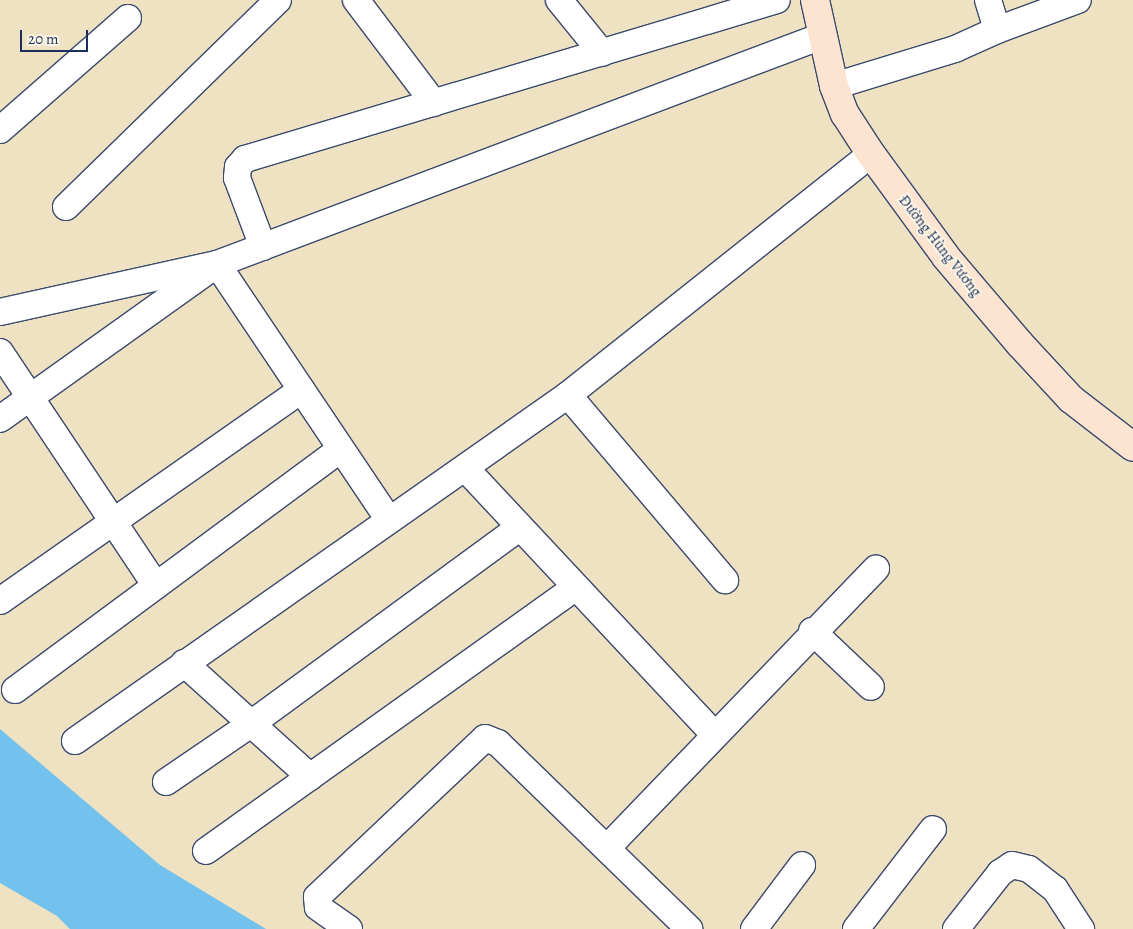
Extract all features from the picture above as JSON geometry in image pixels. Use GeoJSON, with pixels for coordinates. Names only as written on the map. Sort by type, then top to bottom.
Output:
{"type":"FeatureCollection","features":[{"type":"Feature","properties":{"kind":"street"},"geometry":{"type":"LineString","coordinates":[[66,207],[278,0]]}},
{"type":"Feature","properties":{"kind":"street"},"geometry":{"type":"LineString","coordinates":[[356,0],[434,103]]}},
{"type":"Feature","properties":{"kind":"street"},"geometry":{"type":"LineString","coordinates":[[560,0],[602,53]]}},
{"type":"Feature","properties":{"kind":"street"},"geometry":{"type":"LineString","coordinates":[[263,247],[238,178],[238,167],[244,159],[777,0]]}},
{"type":"Feature","properties":{"kind":"street","name":"Đường Hùng Vương"},"geometry":{"type":"LineString","coordinates":[[815,0],[834,86],[845,114],[870,154],[946,258],[1020,344],[1071,400],[1133,447]]}},
{"type":"Feature","properties":{"kind":"street"},"geometry":{"type":"LineString","coordinates":[[988,0],[997,30]]}},
{"type":"Feature","properties":{"kind":"street"},"geometry":{"type":"LineString","coordinates":[[834,86],[955,49],[997,30],[1078,0]]}},
{"type":"Feature","properties":{"kind":"street"},"geometry":{"type":"LineString","coordinates":[[0,130],[128,18]]}},
{"type":"Feature","properties":{"kind":"street"},"geometry":{"type":"LineString","coordinates":[[0,312],[216,264],[822,36]]}},
{"type":"Feature","properties":{"kind":"street"},"geometry":{"type":"LineString","coordinates":[[75,741],[388,518],[466,469],[568,395],[870,154]]}},
{"type":"Feature","properties":{"kind":"street"},"geometry":{"type":"LineString","coordinates":[[216,264],[388,518]]}},
{"type":"Feature","properties":{"kind":"street"},"geometry":{"type":"LineString","coordinates":[[0,419],[216,264]]}},
{"type":"Feature","properties":{"kind":"street"},"geometry":{"type":"LineString","coordinates":[[0,352],[31,396],[112,523],[156,586]]}},
{"type":"Feature","properties":{"kind":"street"},"geometry":{"type":"LineString","coordinates":[[0,601],[302,390]]}},
{"type":"Feature","properties":{"kind":"street"},"geometry":{"type":"LineString","coordinates":[[568,395],[725,580]]}},
{"type":"Feature","properties":{"kind":"street"},"geometry":{"type":"LineString","coordinates":[[15,690],[341,449]]}},
{"type":"Feature","properties":{"kind":"street"},"geometry":{"type":"LineString","coordinates":[[466,469],[519,528],[714,734]]}},
{"type":"Feature","properties":{"kind":"street"},"geometry":{"type":"LineString","coordinates":[[166,782],[251,724],[519,528]]}},
{"type":"Feature","properties":{"kind":"street"},"geometry":{"type":"LineString","coordinates":[[607,848],[812,631],[876,568]]}},
{"type":"Feature","properties":{"kind":"street"},"geometry":{"type":"LineString","coordinates":[[206,851],[576,588]]}},
{"type":"Feature","properties":{"kind":"street"},"geometry":{"type":"LineString","coordinates":[[812,631],[871,687]]}},
{"type":"Feature","properties":{"kind":"street"},"geometry":{"type":"LineString","coordinates":[[184,663],[310,778]]}},
{"type":"Feature","properties":{"kind":"street"},"geometry":{"type":"LineString","coordinates":[[349,929],[318,907],[316,897],[486,738],[498,743],[690,929]]}},
{"type":"Feature","properties":{"kind":"street"},"geometry":{"type":"LineString","coordinates":[[856,929],[933,829]]}},
{"type":"Feature","properties":{"kind":"street"},"geometry":{"type":"LineString","coordinates":[[754,929],[802,865]]}},
{"type":"Feature","properties":{"kind":"street"},"geometry":{"type":"LineString","coordinates":[[956,929],[1000,873],[1012,865],[1029,869],[1055,889],[1081,929]]}},
{"type":"Feature","properties":{"kind":"water"},"geometry":{"type":"Polygon","coordinates":[[[0,729],[160,865],[266,929],[70,929],[57,916],[0,883],[0,729]]]}}]}
